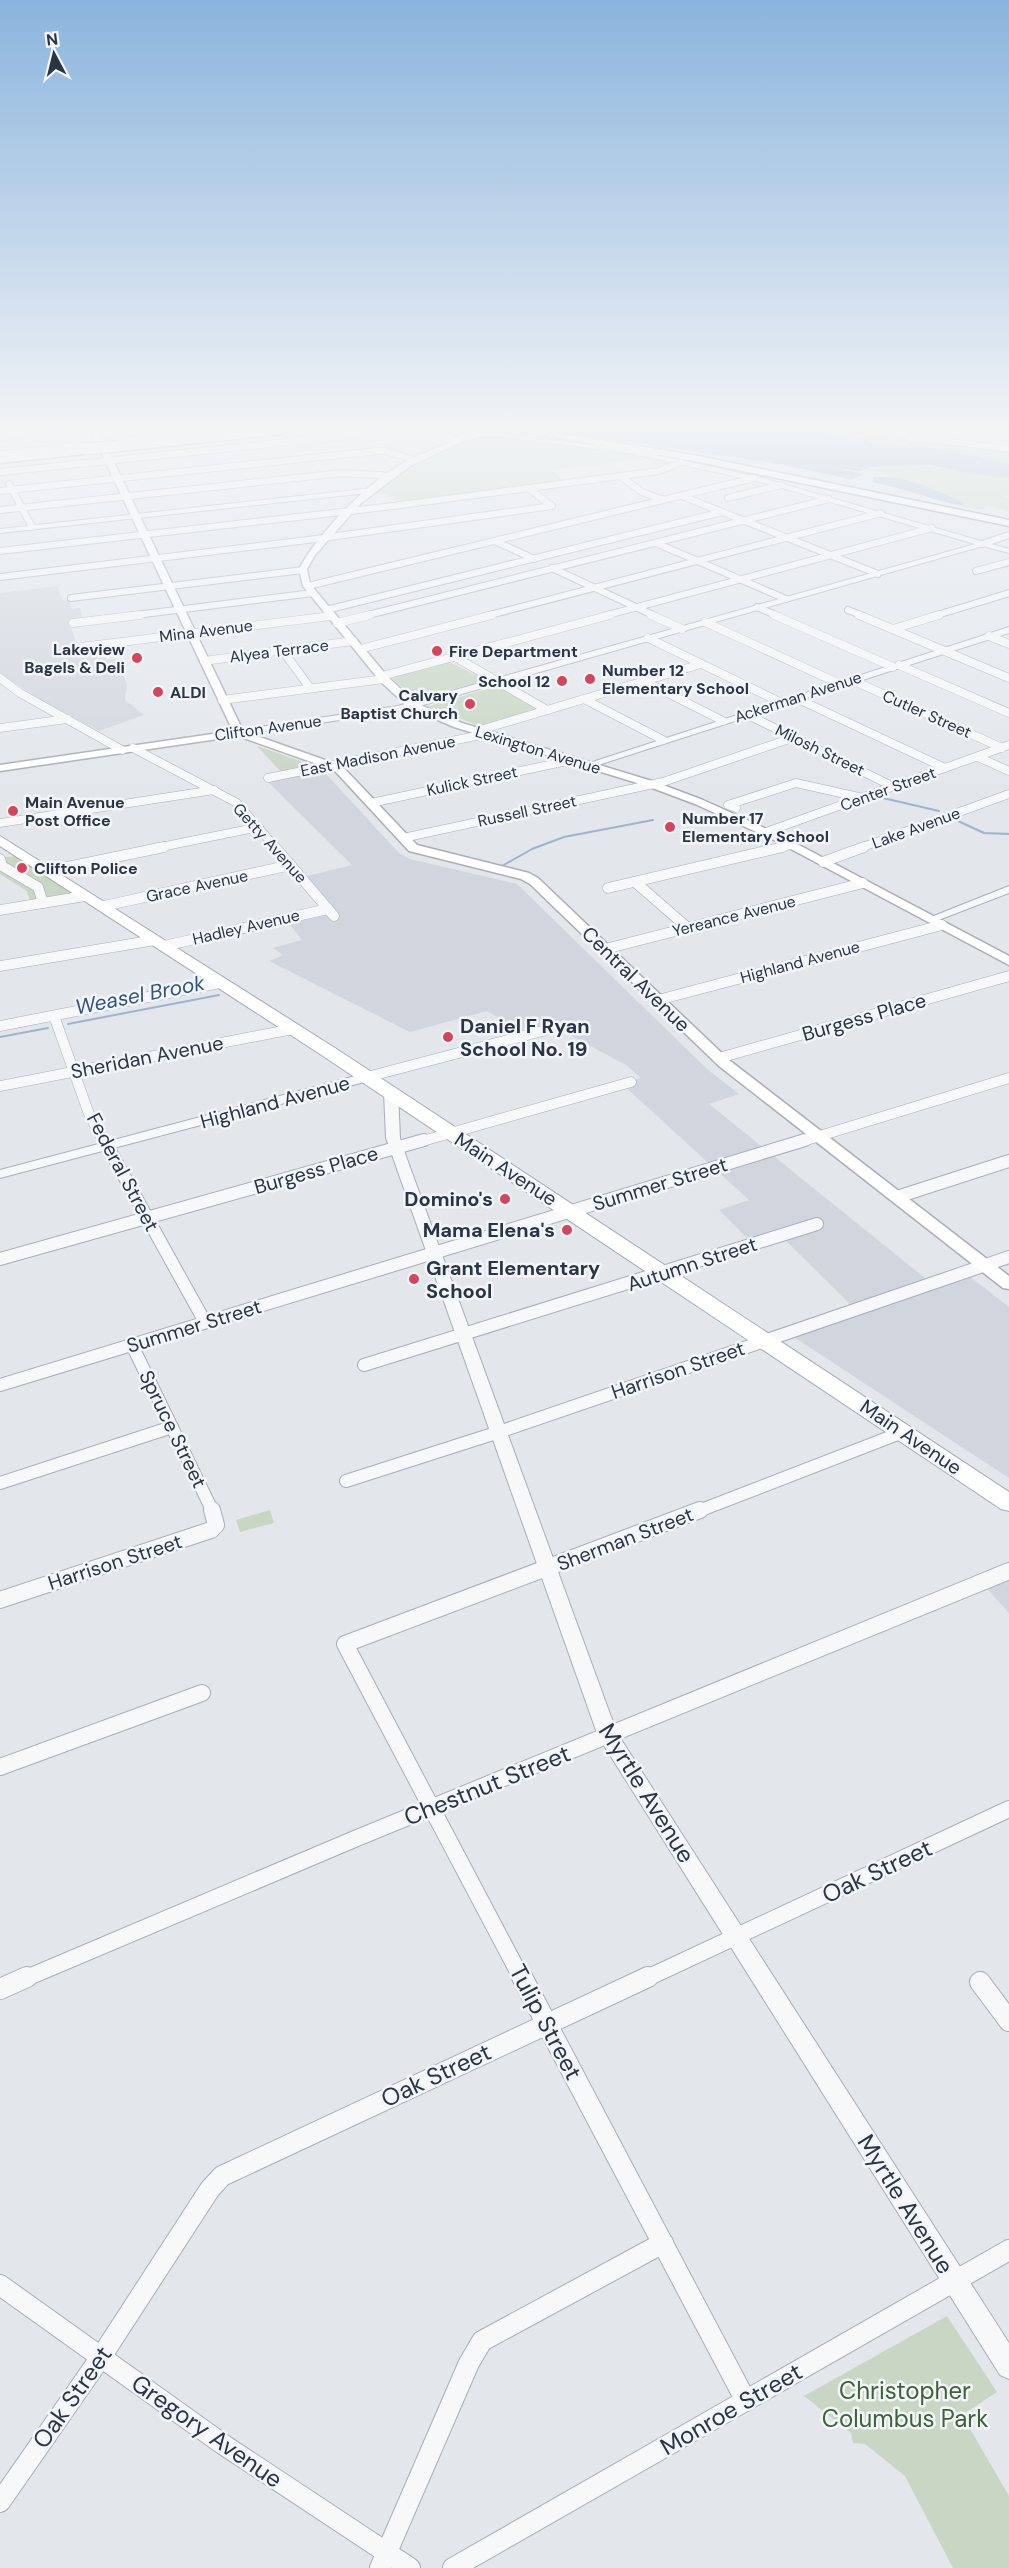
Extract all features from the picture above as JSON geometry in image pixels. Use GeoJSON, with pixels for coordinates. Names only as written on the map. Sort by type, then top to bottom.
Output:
{"type":"FeatureCollection","features":[{"type":"Feature","properties":{"kind":"main road"},"geometry":{"type":"LineString","coordinates":[[152,551],[239,733]]}},
{"type":"Feature","properties":{"kind":"main road"},"geometry":{"type":"LineString","coordinates":[[303,570],[314,551]]}},
{"type":"Feature","properties":{"kind":"main road","name":"Lexington Avenue"},"geometry":{"type":"LineString","coordinates":[[303,570],[304,579],[310,589],[383,677],[412,705],[458,725],[651,784],[724,813],[766,832],[1009,961]]}},
{"type":"Feature","properties":{"kind":"main road","name":"Clifton Avenue"},"geometry":{"type":"LineString","coordinates":[[0,768],[239,733]]}},
{"type":"Feature","properties":{"kind":"main road","name":"Central Avenue"},"geometry":{"type":"LineString","coordinates":[[239,733],[331,765],[341,771],[418,851],[530,878],[719,1058],[1009,1284]]}},
{"type":"Feature","properties":{"kind":"main road"},"geometry":{"type":"LineString","coordinates":[[153,758],[155,750],[163,744]]}},
{"type":"Feature","properties":{"kind":"main road","name":"Main Avenue"},"geometry":{"type":"LineString","coordinates":[[0,840],[571,1211],[1009,1503]]}},
{"type":"Feature","properties":{"kind":"street"},"geometry":{"type":"LineString","coordinates":[[0,576],[208,551]]}},
{"type":"Feature","properties":{"kind":"street"},"geometry":{"type":"LineString","coordinates":[[73,622],[310,589],[457,551]]}},
{"type":"Feature","properties":{"kind":"street"},"geometry":{"type":"LineString","coordinates":[[516,551],[681,629]]}},
{"type":"Feature","properties":{"kind":"street"},"geometry":{"type":"LineString","coordinates":[[332,616],[566,551]]}},
{"type":"Feature","properties":{"kind":"street"},"geometry":{"type":"LineString","coordinates":[[332,616],[554,569],[625,551]]}},
{"type":"Feature","properties":{"kind":"street"},"geometry":{"type":"LineString","coordinates":[[675,551],[786,599]]}},
{"type":"Feature","properties":{"kind":"street","name":"Alyea Terrace"},"geometry":{"type":"LineString","coordinates":[[204,661],[357,645],[595,588],[733,551]]}},
{"type":"Feature","properties":{"kind":"street"},"geometry":{"type":"LineString","coordinates":[[821,551],[878,574]]}},
{"type":"Feature","properties":{"kind":"street"},"geometry":{"type":"LineString","coordinates":[[222,700],[383,677],[847,551]]}},
{"type":"Feature","properties":{"kind":"street","name":"Clifton Avenue"},"geometry":{"type":"LineString","coordinates":[[239,733],[412,705],[958,551]]}},
{"type":"Feature","properties":{"kind":"street"},"geometry":{"type":"LineString","coordinates":[[976,571],[1009,562]]}},
{"type":"Feature","properties":{"kind":"street"},"geometry":{"type":"LineString","coordinates":[[71,598],[303,570]]}},
{"type":"Feature","properties":{"kind":"street"},"geometry":{"type":"LineString","coordinates":[[893,629],[1009,593]]}},
{"type":"Feature","properties":{"kind":"street"},"geometry":{"type":"LineString","coordinates":[[756,607],[1009,713]]}},
{"type":"Feature","properties":{"kind":"street"},"geometry":{"type":"LineString","coordinates":[[848,609],[1009,678]]}},
{"type":"Feature","properties":{"kind":"street","name":"Mina Avenue"},"geometry":{"type":"LineString","coordinates":[[81,647],[332,616]]}},
{"type":"Feature","properties":{"kind":"street"},"geometry":{"type":"LineString","coordinates":[[705,622],[840,684]]}},
{"type":"Feature","properties":{"kind":"street","name":"Ackerman Avenue"},"geometry":{"type":"LineString","coordinates":[[588,765],[1009,630]]}},
{"type":"Feature","properties":{"kind":"street"},"geometry":{"type":"LineString","coordinates":[[989,636],[1009,644]]}},
{"type":"Feature","properties":{"kind":"street"},"geometry":{"type":"LineString","coordinates":[[648,638],[780,702]]}},
{"type":"Feature","properties":{"kind":"street"},"geometry":{"type":"LineString","coordinates":[[283,651],[310,688]]}},
{"type":"Feature","properties":{"kind":"street"},"geometry":{"type":"LineString","coordinates":[[455,657],[547,710]]}},
{"type":"Feature","properties":{"kind":"street","name":"East Madison Avenue"},"geometry":{"type":"LineString","coordinates":[[268,778],[482,732],[701,664]]}},
{"type":"Feature","properties":{"kind":"street","name":"Getty Avenue"},"geometry":{"type":"LineString","coordinates":[[0,678],[67,719],[127,749],[153,758],[237,803],[331,913]]}},
{"type":"Feature","properties":{"kind":"street","name":"Cutler Street"},"geometry":{"type":"LineString","coordinates":[[852,680],[1005,747]]}},
{"type":"Feature","properties":{"kind":"street"},"geometry":{"type":"LineString","coordinates":[[644,681],[723,721]]}},
{"type":"Feature","properties":{"kind":"street"},"geometry":{"type":"LineString","coordinates":[[0,690],[13,688]]}},
{"type":"Feature","properties":{"kind":"street"},"geometry":{"type":"LineString","coordinates":[[796,698],[945,768]]}},
{"type":"Feature","properties":{"kind":"street"},"geometry":{"type":"LineString","coordinates":[[584,699],[663,740]]}},
{"type":"Feature","properties":{"kind":"street","name":"Milosh Street"},"geometry":{"type":"LineString","coordinates":[[746,714],[894,787]]}},
{"type":"Feature","properties":{"kind":"street"},"geometry":{"type":"LineString","coordinates":[[0,728],[67,719]]}},
{"type":"Feature","properties":{"kind":"street","name":"Russell Street"},"geometry":{"type":"LineString","coordinates":[[404,838],[651,784],[795,737]]}},
{"type":"Feature","properties":{"kind":"street","name":"Center Street"},"geometry":{"type":"LineString","coordinates":[[766,832],[1005,747]]}},
{"type":"Feature","properties":{"kind":"street"},"geometry":{"type":"LineString","coordinates":[[978,756],[1009,771]]}},
{"type":"Feature","properties":{"kind":"street","name":"Kulick Street"},"geometry":{"type":"LineString","coordinates":[[371,803],[572,760]]}},
{"type":"Feature","properties":{"kind":"street"},"geometry":{"type":"LineString","coordinates":[[724,813],[736,808],[728,805],[796,783],[863,798]]}},
{"type":"Feature","properties":{"kind":"street"},"geometry":{"type":"LineString","coordinates":[[0,823],[214,790]]}},
{"type":"Feature","properties":{"kind":"street","name":"Lake Avenue"},"geometry":{"type":"LineString","coordinates":[[823,862],[1009,794]]}},
{"type":"Feature","properties":{"kind":"street"},"geometry":{"type":"LineString","coordinates":[[48,871],[259,827]]}},
{"type":"Feature","properties":{"kind":"street"},"geometry":{"type":"LineString","coordinates":[[608,888],[791,845]]}},
{"type":"Feature","properties":{"kind":"street"},"geometry":{"type":"LineString","coordinates":[[22,855],[0,859],[3,866],[38,887],[43,903]]}},
{"type":"Feature","properties":{"kind":"street","name":"Grace Avenue"},"geometry":{"type":"LineString","coordinates":[[104,906],[291,866]]}},
{"type":"Feature","properties":{"kind":"street"},"geometry":{"type":"LineString","coordinates":[[635,882],[688,928]]}},
{"type":"Feature","properties":{"kind":"street","name":"Yereance Avenue"},"geometry":{"type":"LineString","coordinates":[[605,949],[863,883]]}},
{"type":"Feature","properties":{"kind":"street","name":"Highland Avenue"},"geometry":{"type":"LineString","coordinates":[[658,1000],[937,922],[1009,889]]}},
{"type":"Feature","properties":{"kind":"street"},"geometry":{"type":"LineString","coordinates":[[0,910],[86,896]]}},
{"type":"Feature","properties":{"kind":"street","name":"Hadley Avenue"},"geometry":{"type":"LineString","coordinates":[[0,966],[160,943],[331,913]]}},
{"type":"Feature","properties":{"kind":"street","name":"Burgess Place"},"geometry":{"type":"LineString","coordinates":[[719,1058],[1009,976]]}},
{"type":"Feature","properties":{"kind":"street"},"geometry":{"type":"LineString","coordinates":[[0,1026],[208,987],[220,982]]}},
{"type":"Feature","properties":{"kind":"street","name":"Federal Street"},"geometry":{"type":"LineString","coordinates":[[54,1016],[89,1114],[205,1322]]}},
{"type":"Feature","properties":{"kind":"street","name":"Sheridan Avenue"},"geometry":{"type":"LineString","coordinates":[[0,1086],[293,1029]]}},
{"type":"Feature","properties":{"kind":"street","name":"Highland Avenue"},"geometry":{"type":"LineString","coordinates":[[0,1174],[550,1029]]}},
{"type":"Feature","properties":{"kind":"street","name":"Summer Street"},"geometry":{"type":"LineString","coordinates":[[0,1385],[1009,1078]]}},
{"type":"Feature","properties":{"kind":"street","name":"Burgess Place"},"geometry":{"type":"LineString","coordinates":[[0,1259],[631,1082]]}},
{"type":"Feature","properties":{"kind":"street","name":"Myrtle Avenue"},"geometry":{"type":"LineString","coordinates":[[391,1093],[392,1125],[396,1148],[608,1736],[1009,2366]]}},
{"type":"Feature","properties":{"kind":"street"},"geometry":{"type":"LineString","coordinates":[[897,1197],[1009,1161]]}},
{"type":"Feature","properties":{"kind":"street","name":"Autumn Street"},"geometry":{"type":"LineString","coordinates":[[364,1365],[464,1336],[817,1224]]}},
{"type":"Feature","properties":{"kind":"street","name":"Harrison Street"},"geometry":{"type":"LineString","coordinates":[[346,1481],[499,1432],[1009,1257]]}},
{"type":"Feature","properties":{"kind":"street","name":"Spruce Street"},"geometry":{"type":"LineString","coordinates":[[132,1345],[214,1514]]}},
{"type":"Feature","properties":{"kind":"street"},"geometry":{"type":"LineString","coordinates":[[0,1483],[172,1427]]}},
{"type":"Feature","properties":{"kind":"street","name":"Sherman Street"},"geometry":{"type":"LineString","coordinates":[[345,1644],[903,1432]]}},
{"type":"Feature","properties":{"kind":"street","name":"Harrison Street"},"geometry":{"type":"LineString","coordinates":[[0,1600],[211,1530],[216,1526],[214,1514]]}},
{"type":"Feature","properties":{"kind":"street","name":"Chestnut Street"},"geometry":{"type":"LineString","coordinates":[[0,1989],[831,1642],[1009,1571]]}},
{"type":"Feature","properties":{"kind":"street","name":"Tulip Street"},"geometry":{"type":"LineString","coordinates":[[345,1644],[746,2401]]}},
{"type":"Feature","properties":{"kind":"street"},"geometry":{"type":"LineString","coordinates":[[0,1767],[202,1693]]}},
{"type":"Feature","properties":{"kind":"street","name":"Oak Street"},"geometry":{"type":"LineString","coordinates":[[0,2502],[101,2357],[210,2189],[222,2176],[1009,1809]]}},
{"type":"Feature","properties":{"kind":"street"},"geometry":{"type":"LineString","coordinates":[[980,1982],[1009,2021]]}},
{"type":"Feature","properties":{"kind":"street"},"geometry":{"type":"LineString","coordinates":[[410,2568],[383,2560],[469,2363],[482,2341],[663,2243]]}},
{"type":"Feature","properties":{"kind":"street","name":"Monroe Street"},"geometry":{"type":"LineString","coordinates":[[453,2568],[1009,2250]]}},
{"type":"Feature","properties":{"kind":"street","name":"Gregory Avenue"},"geometry":{"type":"LineString","coordinates":[[0,2285],[383,2560]]}},
{"type":"Feature","properties":{"kind":"shaded area"},"geometry":{"type":"Polygon","coordinates":[[[57,586],[63,600],[69,600],[72,609],[80,608],[83,620],[69,622],[79,651],[102,648],[106,659],[117,659],[127,684],[125,700],[144,715],[99,731],[43,701],[0,674],[0,593],[57,586]]]}},
{"type":"Feature","properties":{"kind":"shaded area"},"geometry":{"type":"Polygon","coordinates":[[[315,770],[327,775],[400,854],[410,859],[517,884],[707,1069],[739,1094],[709,1104],[930,1282],[963,1271],[1009,1307],[1009,1478],[786,1332],[855,1309],[781,1236],[753,1244],[719,1210],[749,1200],[622,1084],[641,1078],[626,1065],[555,1027],[513,1038],[517,1029],[487,1011],[410,1032],[269,961],[283,955],[273,948],[302,940],[285,918],[328,908],[303,877],[352,865],[264,778],[315,770]]]}},
{"type":"Feature","properties":{"kind":"shaded area"},"geometry":{"type":"Polygon","coordinates":[[[1009,1568],[1009,1613],[979,1580],[1009,1568]]]}},
{"type":"Feature","properties":{"kind":"green space"},"geometry":{"type":"Polygon","coordinates":[[[449,662],[485,679],[484,681],[415,699],[393,679],[394,676],[449,662]]]}},
{"type":"Feature","properties":{"kind":"green space"},"geometry":{"type":"Polygon","coordinates":[[[498,686],[537,709],[479,726],[429,706],[498,686]]]}},
{"type":"Feature","properties":{"kind":"green space"},"geometry":{"type":"Polygon","coordinates":[[[257,746],[315,766],[281,772],[257,746]]]}},
{"type":"Feature","properties":{"kind":"green space"},"geometry":{"type":"Polygon","coordinates":[[[22,855],[85,896],[31,905],[27,891],[0,874],[0,858],[22,855]]]}},
{"type":"Feature","properties":{"kind":"green space"},"geometry":{"type":"Polygon","coordinates":[[[270,1510],[274,1523],[240,1532],[236,1520],[270,1510]]]}},
{"type":"Feature","properties":{"kind":"green space","name":"Christopher Columbus Park"},"geometry":{"type":"Polygon","coordinates":[[[947,2316],[997,2392],[962,2415],[1009,2496],[1009,2568],[953,2568],[905,2476],[865,2444],[853,2443],[851,2433],[804,2396],[947,2316]]]}},
{"type":"Feature","properties":{"kind":"waterway","name":"Weasel Brook"},"geometry":{"type":"LineString","coordinates":[[883,798],[939,811]]}},
{"type":"Feature","properties":{"kind":"waterway","name":"Weasel Brook"},"geometry":{"type":"LineString","coordinates":[[502,866],[532,849],[564,837],[653,820]]}},
{"type":"Feature","properties":{"kind":"waterway","name":"Weasel Brook"},"geometry":{"type":"LineString","coordinates":[[956,820],[984,833],[1009,834]]}},
{"type":"Feature","properties":{"kind":"waterway","name":"Weasel Brook"},"geometry":{"type":"LineString","coordinates":[[68,1024],[219,995]]}},
{"type":"Feature","properties":{"kind":"waterway","name":"Weasel Brook"},"geometry":{"type":"LineString","coordinates":[[0,1037],[48,1028]]}},
{"type":"Feature","properties":{"kind":"place","name":"Fire Department"},"geometry":{"type":"Point","coordinates":[437,651]}},
{"type":"Feature","properties":{"kind":"place","name":"Lakeview Bagels & Deli"},"geometry":{"type":"Point","coordinates":[137,658]}},
{"type":"Feature","properties":{"kind":"place","name":"Number 12 Elementary School"},"geometry":{"type":"Point","coordinates":[590,679]}},
{"type":"Feature","properties":{"kind":"place","name":"School 12"},"geometry":{"type":"Point","coordinates":[562,681]}},
{"type":"Feature","properties":{"kind":"place","name":"ALDI"},"geometry":{"type":"Point","coordinates":[158,692]}},
{"type":"Feature","properties":{"kind":"place","name":"Calvary Baptist Church"},"geometry":{"type":"Point","coordinates":[470,704]}},
{"type":"Feature","properties":{"kind":"place","name":"Main Avenue Post Office"},"geometry":{"type":"Point","coordinates":[13,811]}},
{"type":"Feature","properties":{"kind":"place","name":"Number 17 Elementary School"},"geometry":{"type":"Point","coordinates":[670,827]}},
{"type":"Feature","properties":{"kind":"place","name":"Clifton Police"},"geometry":{"type":"Point","coordinates":[22,868]}},
{"type":"Feature","properties":{"kind":"place","name":"Daniel F Ryan School No. 19"},"geometry":{"type":"Point","coordinates":[448,1037]}},
{"type":"Feature","properties":{"kind":"place","name":"Domino's"},"geometry":{"type":"Point","coordinates":[505,1199]}},
{"type":"Feature","properties":{"kind":"place","name":"Mama Elena's"},"geometry":{"type":"Point","coordinates":[567,1230]}},
{"type":"Feature","properties":{"kind":"place","name":"Grant Elementary School"},"geometry":{"type":"Point","coordinates":[414,1279]}}]}
